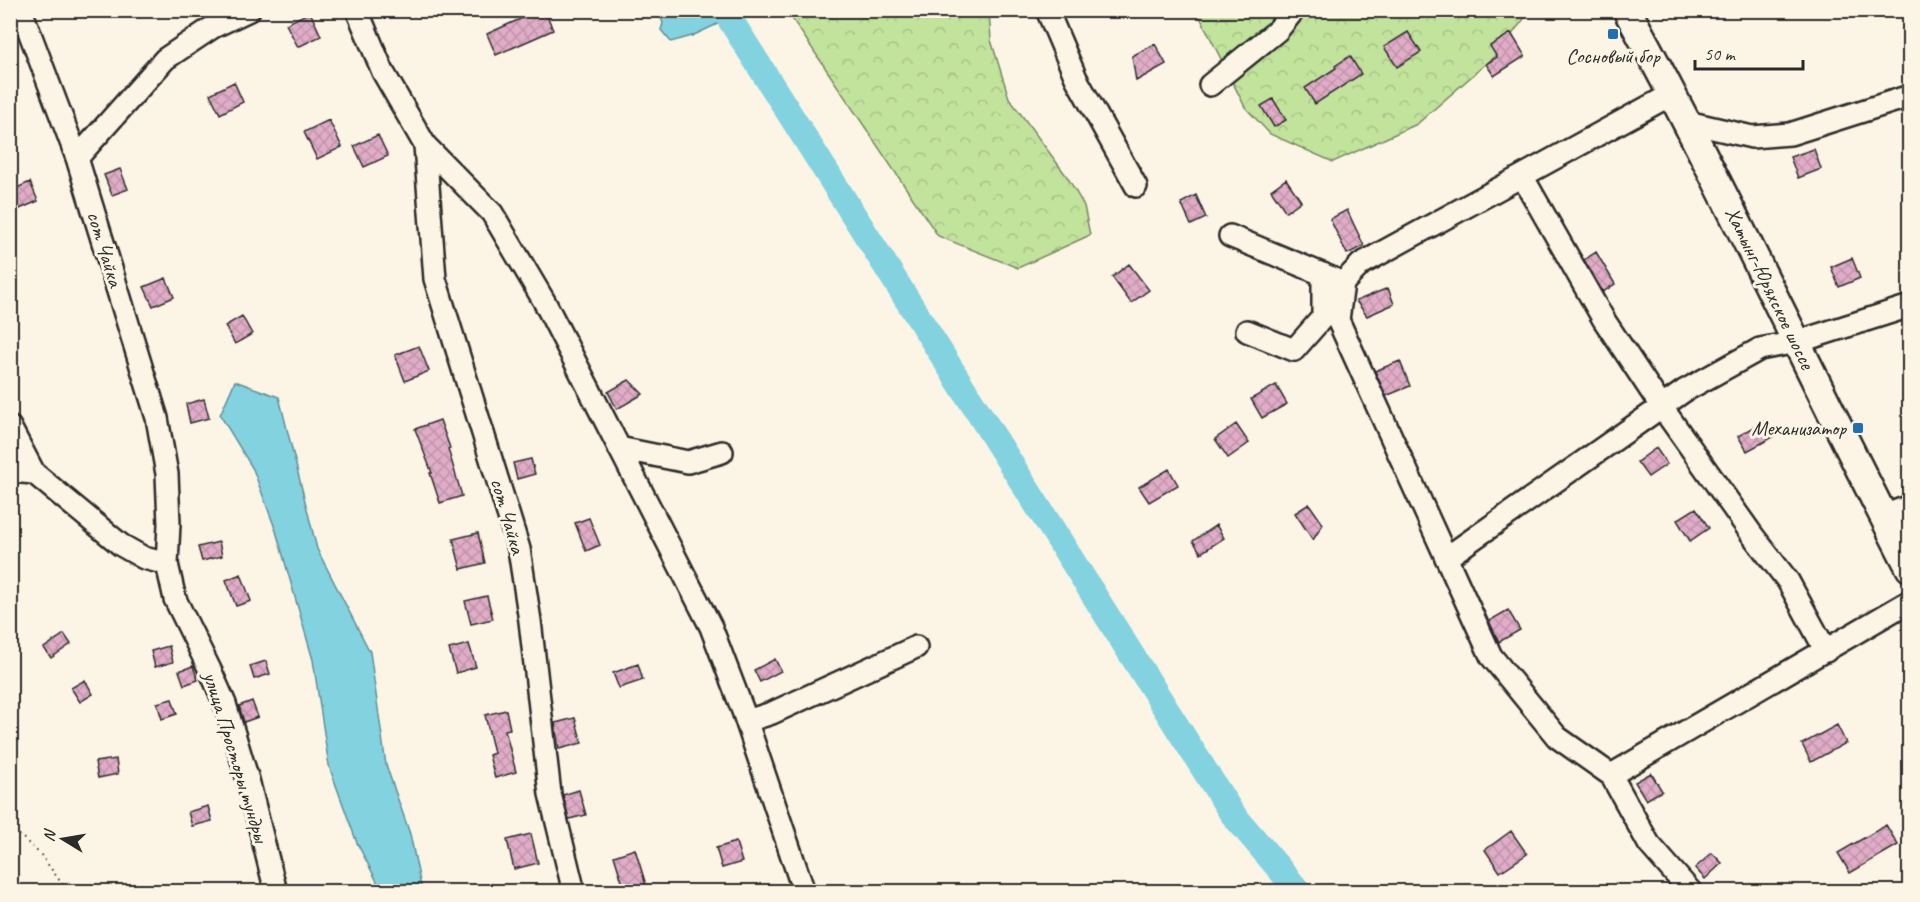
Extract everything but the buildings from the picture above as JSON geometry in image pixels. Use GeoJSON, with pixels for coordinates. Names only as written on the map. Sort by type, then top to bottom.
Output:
{"type":"FeatureCollection","features":[{"type":"Feature","properties":{"kind":"main road","name":"Хатынг-Юряхское шоссе"},"geometry":{"type":"LineString","coordinates":[[1627,10],[1687,122],[1910,568]]}},
{"type":"Feature","properties":{"kind":"street","name":"сот Чайка"},"geometry":{"type":"LineString","coordinates":[[21,10],[77,158],[157,417],[167,474],[169,524],[167,564]]}},
{"type":"Feature","properties":{"kind":"street"},"geometry":{"type":"LineString","coordinates":[[77,158],[165,59],[213,27],[249,10]]}},
{"type":"Feature","properties":{"kind":"street"},"geometry":{"type":"LineString","coordinates":[[357,10],[383,72],[425,145],[492,213],[544,301],[711,627],[747,721],[804,891]]}},
{"type":"Feature","properties":{"kind":"street"},"geometry":{"type":"LineString","coordinates":[[1047,10],[1076,78],[1136,186]]}},
{"type":"Feature","properties":{"kind":"street"},"geometry":{"type":"LineString","coordinates":[[1210,84],[1278,30],[1294,10]]}},
{"type":"Feature","properties":{"kind":"street"},"geometry":{"type":"LineString","coordinates":[[1672,94],[1361,264],[1343,283],[1338,320],[1491,656],[1557,737],[1611,775],[1649,844],[1691,891]]}},
{"type":"Feature","properties":{"kind":"street"},"geometry":{"type":"LineString","coordinates":[[1687,122],[1752,137],[1790,134],[1910,96]]}},
{"type":"Feature","properties":{"kind":"street","name":"сот Чайка"},"geometry":{"type":"LineString","coordinates":[[425,145],[435,279],[519,549],[530,621],[550,794],[574,891]]}},
{"type":"Feature","properties":{"kind":"street"},"geometry":{"type":"LineString","coordinates":[[1522,176],[1604,320],[1661,406],[1753,536],[1788,581],[1826,651]]}},
{"type":"Feature","properties":{"kind":"street"},"geometry":{"type":"LineString","coordinates":[[1230,236],[1343,283]]}},
{"type":"Feature","properties":{"kind":"street"},"geometry":{"type":"LineString","coordinates":[[1247,331],[1294,350],[1323,317],[1323,274]]}},
{"type":"Feature","properties":{"kind":"street"},"geometry":{"type":"LineString","coordinates":[[1446,558],[1684,390],[1760,350],[1797,342],[1910,306]]}},
{"type":"Feature","properties":{"kind":"street"},"geometry":{"type":"LineString","coordinates":[[10,427],[34,473],[121,545],[144,558],[167,564]]}},
{"type":"Feature","properties":{"kind":"street"},"geometry":{"type":"LineString","coordinates":[[619,448],[688,462],[722,452]]}},
{"type":"Feature","properties":{"kind":"street"},"geometry":{"type":"LineString","coordinates":[[10,471],[34,473]]}},
{"type":"Feature","properties":{"kind":"street"},"geometry":{"type":"LineString","coordinates":[[1883,516],[1910,507]]}},
{"type":"Feature","properties":{"kind":"street","name":"улица Просторы тундры"},"geometry":{"type":"LineString","coordinates":[[167,564],[175,598],[225,704],[248,780],[276,891]]}},
{"type":"Feature","properties":{"kind":"street"},"geometry":{"type":"LineString","coordinates":[[1611,775],[1910,601]]}},
{"type":"Feature","properties":{"kind":"street"},"geometry":{"type":"LineString","coordinates":[[747,721],[772,713],[916,647]]}},
{"type":"Feature","properties":{"kind":"path"},"geometry":{"type":"LineString","coordinates":[[10,826],[41,855],[68,891]]}},
{"type":"Feature","properties":{"kind":"path"},"geometry":{"type":"LineString","coordinates":[[10,878],[21,891]]}},
{"type":"Feature","properties":{"kind":"green space"},"geometry":{"type":"Polygon","coordinates":[[[787,11],[989,11],[991,40],[1009,98],[1068,178],[1084,206],[1090,235],[1018,268],[938,236],[787,11]]]}},
{"type":"Feature","properties":{"kind":"green space"},"geometry":{"type":"Polygon","coordinates":[[[1197,11],[1530,11],[1497,54],[1417,124],[1333,162],[1270,134],[1245,107],[1197,11]]]}},
{"type":"Feature","properties":{"kind":"water"},"geometry":{"type":"Polygon","coordinates":[[[658,11],[745,11],[692,36],[671,42],[661,30],[663,23],[658,11]]]}},
{"type":"Feature","properties":{"kind":"water"},"geometry":{"type":"Polygon","coordinates":[[[235,381],[279,397],[317,549],[370,652],[386,765],[410,834],[422,891],[382,891],[357,843],[329,766],[313,660],[276,531],[253,469],[220,415],[235,381]]]}},
{"type":"Feature","properties":{"kind":"waterway"},"geometry":{"type":"LineString","coordinates":[[724,10],[1231,812],[1299,892]]}},
{"type":"Feature","properties":{"kind":"place","name":"Сосновый бор"},"geometry":{"type":"Point","coordinates":[1613,34]}},
{"type":"Feature","properties":{"kind":"place","name":"Механизатор"},"geometry":{"type":"Point","coordinates":[1858,428]}}]}
